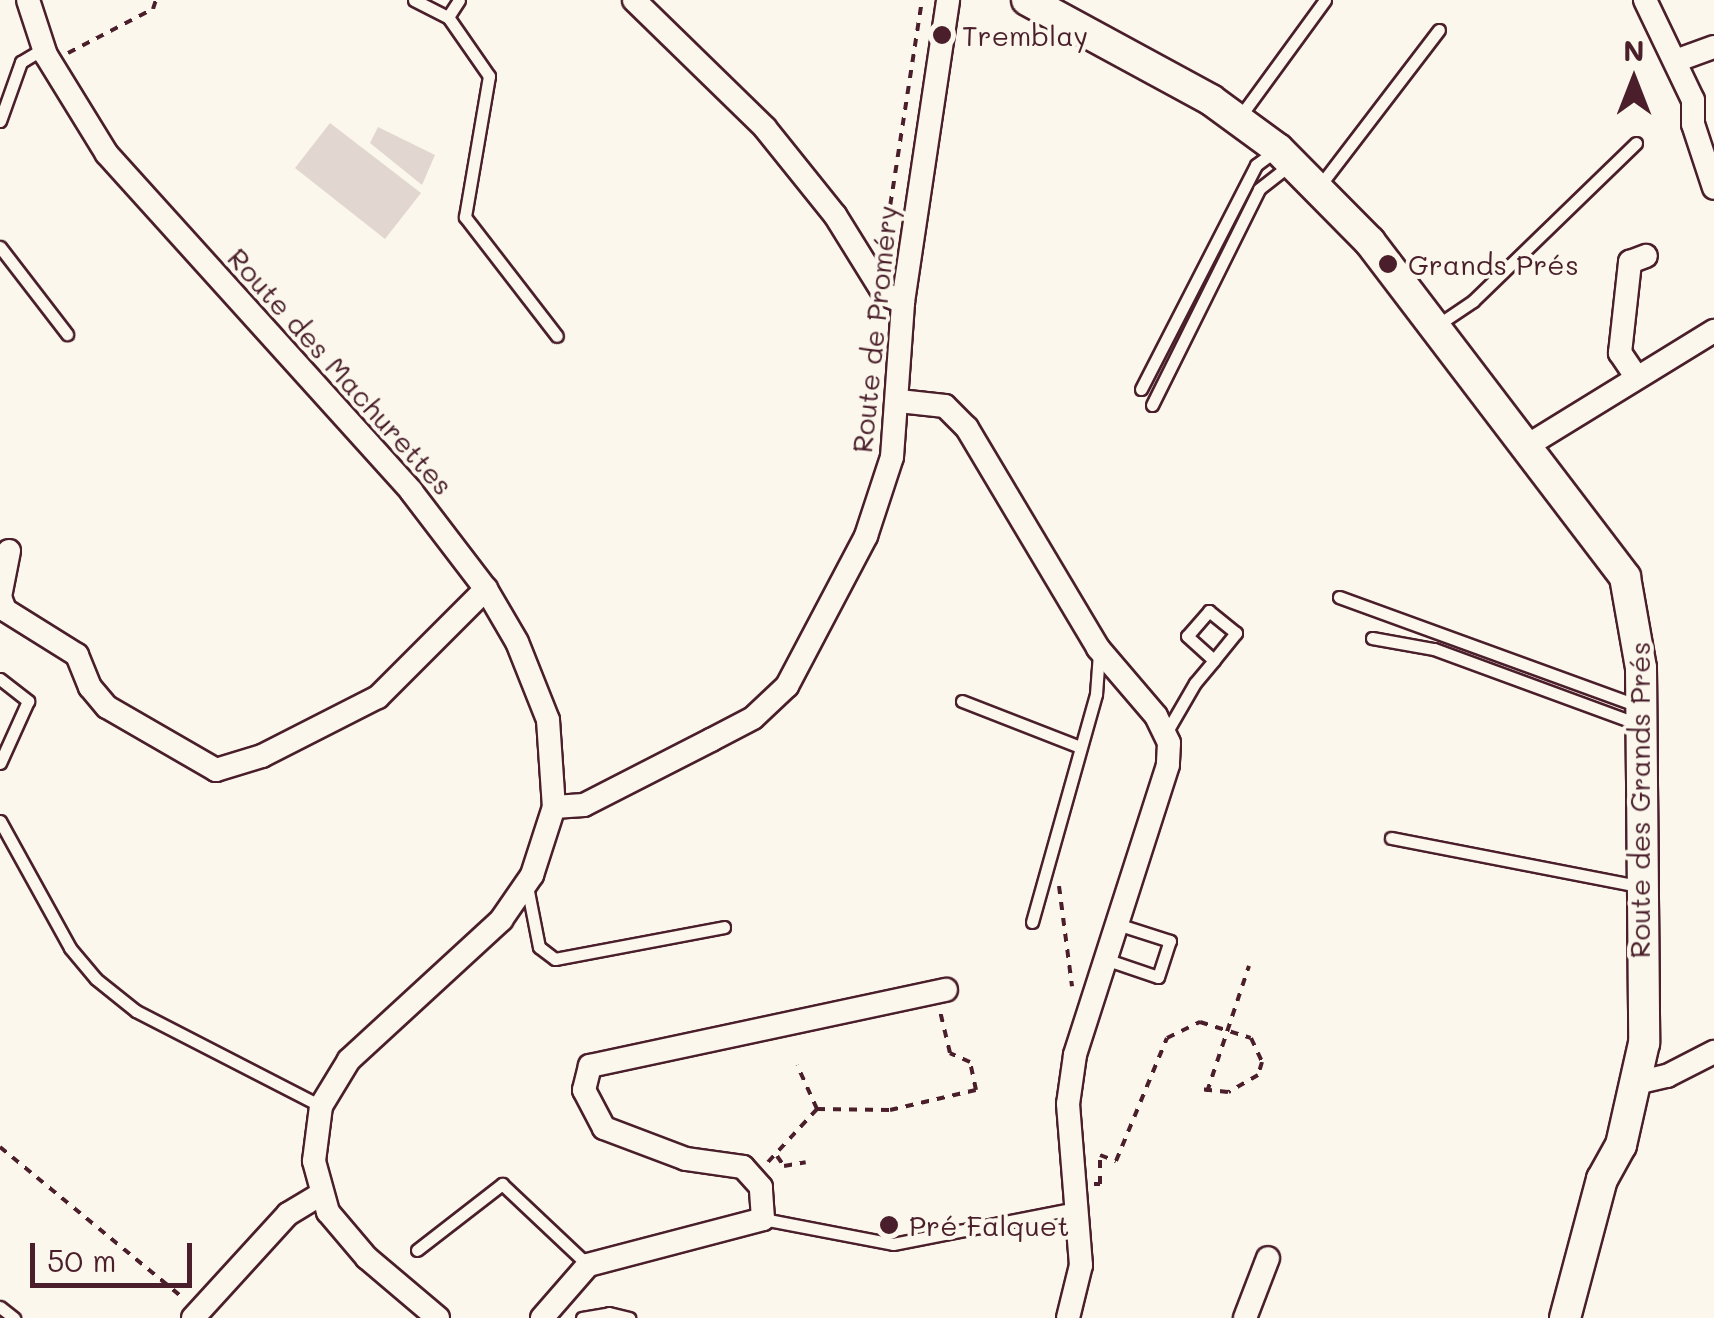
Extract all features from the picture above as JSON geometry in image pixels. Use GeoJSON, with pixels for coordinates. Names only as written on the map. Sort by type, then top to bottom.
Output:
{"type":"FeatureCollection","features":[{"type":"Feature","properties":{"kind":"street","name":"Route des Machurettes"},"geometry":{"type":"LineString","coordinates":[[28,0],[47,56],[106,154],[404,483],[486,589],[517,642],[548,720],[554,807]]}},
{"type":"Feature","properties":{"kind":"street"},"geometry":{"type":"LineString","coordinates":[[634,0],[765,128],[870,265],[884,294],[903,302]]}},
{"type":"Feature","properties":{"kind":"street","name":"Route de Proméry"},"geometry":{"type":"LineString","coordinates":[[554,807],[584,805],[694,749],[752,718],[787,686],[880,500],[899,400],[903,302],[948,0]]}},
{"type":"Feature","properties":{"kind":"street","name":"Route des Grands Prés"},"geometry":{"type":"LineString","coordinates":[[1027,0],[1239,118],[1285,156],[1316,192],[1370,242],[1530,444],[1625,577],[1638,634],[1642,716],[1644,1042],[1636,1083],[1565,1318]]}},
{"type":"Feature","properties":{"kind":"street"},"geometry":{"type":"LineString","coordinates":[[1645,0],[1657,34],[1704,96],[1693,124],[1714,188]]}},
{"type":"Feature","properties":{"kind":"street"},"geometry":{"type":"LineString","coordinates":[[1678,60],[1714,47]]}},
{"type":"Feature","properties":{"kind":"street"},"geometry":{"type":"LineString","coordinates":[[1634,375],[1620,353],[1630,262],[1646,256]]}},
{"type":"Feature","properties":{"kind":"street"},"geometry":{"type":"LineString","coordinates":[[1530,444],[1634,375],[1714,331]]}},
{"type":"Feature","properties":{"kind":"street"},"geometry":{"type":"LineString","coordinates":[[899,400],[946,406],[967,428],[1098,648],[1166,733],[1168,765],[1082,1018],[1068,1104],[1081,1265],[1068,1318]]}},
{"type":"Feature","properties":{"kind":"street"},"geometry":{"type":"LineString","coordinates":[[9,551],[0,596],[4,610],[77,655],[90,687],[107,707],[216,770],[262,756],[378,697],[486,589]]}},
{"type":"Feature","properties":{"kind":"street"},"geometry":{"type":"LineString","coordinates":[[438,1318],[356,1247],[320,1195],[314,1148],[322,1106],[349,1060],[501,920],[526,883],[554,807]]}},
{"type":"Feature","properties":{"kind":"street"},"geometry":{"type":"LineString","coordinates":[[542,1318],[588,1265],[763,1219],[761,1186],[752,1173],[610,1133],[587,1100],[586,1071],[602,1060],[941,991]]}},
{"type":"Feature","properties":{"kind":"street"},"geometry":{"type":"LineString","coordinates":[[1636,1083],[1666,1076],[1714,1052]]}},
{"type":"Feature","properties":{"kind":"street"},"geometry":{"type":"LineString","coordinates":[[197,1315],[288,1214],[320,1195]]}},
{"type":"Feature","properties":{"kind":"street"},"geometry":{"type":"LineString","coordinates":[[1245,1318],[1268,1258]]}},
{"type":"Feature","properties":{"kind":"lane"},"geometry":{"type":"LineString","coordinates":[[414,0],[448,17],[491,85],[464,217],[557,336]]}},
{"type":"Feature","properties":{"kind":"lane"},"geometry":{"type":"LineString","coordinates":[[448,17],[458,0]]}},
{"type":"Feature","properties":{"kind":"lane"},"geometry":{"type":"LineString","coordinates":[[1239,118],[1325,0]]}},
{"type":"Feature","properties":{"kind":"lane"},"geometry":{"type":"LineString","coordinates":[[1316,192],[1439,30]]}},
{"type":"Feature","properties":{"kind":"lane"},"geometry":{"type":"LineString","coordinates":[[0,121],[21,62],[47,56]]}},
{"type":"Feature","properties":{"kind":"lane"},"geometry":{"type":"LineString","coordinates":[[1436,326],[1473,301],[1636,143]]}},
{"type":"Feature","properties":{"kind":"lane"},"geometry":{"type":"LineString","coordinates":[[1140,390],[1256,165],[1285,156]]}},
{"type":"Feature","properties":{"kind":"lane"},"geometry":{"type":"LineString","coordinates":[[1152,405],[1259,190],[1285,156]]}},
{"type":"Feature","properties":{"kind":"lane"},"geometry":{"type":"LineString","coordinates":[[0,247],[68,334]]}},
{"type":"Feature","properties":{"kind":"lane"},"geometry":{"type":"LineString","coordinates":[[1339,596],[1642,716]]}},
{"type":"Feature","properties":{"kind":"lane"},"geometry":{"type":"LineString","coordinates":[[1372,638],[1434,649],[1642,716]]}},
{"type":"Feature","properties":{"kind":"lane"},"geometry":{"type":"LineString","coordinates":[[1032,922],[1100,676],[1098,648]]}},
{"type":"Feature","properties":{"kind":"lane"},"geometry":{"type":"LineString","coordinates":[[1166,733],[1214,660]]}},
{"type":"Feature","properties":{"kind":"lane"},"geometry":{"type":"LineString","coordinates":[[0,679],[28,701],[0,763]]}},
{"type":"Feature","properties":{"kind":"lane"},"geometry":{"type":"LineString","coordinates":[[962,702],[1080,747]]}},
{"type":"Feature","properties":{"kind":"lane"},"geometry":{"type":"LineString","coordinates":[[0,821],[70,948],[96,979],[136,1010],[322,1106]]}},
{"type":"Feature","properties":{"kind":"lane"},"geometry":{"type":"LineString","coordinates":[[1390,838],[1642,887]]}},
{"type":"Feature","properties":{"kind":"lane"},"geometry":{"type":"LineString","coordinates":[[526,883],[539,947],[555,959],[724,926]]}},
{"type":"Feature","properties":{"kind":"lane"},"geometry":{"type":"LineString","coordinates":[[1102,958],[1158,977],[1170,941],[1114,923]]}},
{"type":"Feature","properties":{"kind":"lane"},"geometry":{"type":"LineString","coordinates":[[418,1250],[502,1184],[588,1265]]}},
{"type":"Feature","properties":{"kind":"lane"},"geometry":{"type":"LineString","coordinates":[[763,1219],[893,1244],[1076,1198]]}},
{"type":"Feature","properties":{"kind":"lane"},"geometry":{"type":"LineString","coordinates":[[0,1307],[14,1318]]}},
{"type":"Feature","properties":{"kind":"lane"},"geometry":{"type":"LineString","coordinates":[[582,1318],[609,1312],[628,1318]]}},
{"type":"Feature","properties":{"kind":"path"},"geometry":{"type":"LineString","coordinates":[[47,56],[154,9],[156,0]]}},
{"type":"Feature","properties":{"kind":"path"},"geometry":{"type":"LineString","coordinates":[[870,265],[883,252],[922,0]]}},
{"type":"Feature","properties":{"kind":"path"},"geometry":{"type":"LineString","coordinates":[[1053,842],[1072,998]]}},
{"type":"Feature","properties":{"kind":"path"},"geometry":{"type":"LineString","coordinates":[[1207,1092],[1249,966]]}},
{"type":"Feature","properties":{"kind":"path"},"geometry":{"type":"LineString","coordinates":[[817,1109],[876,1112],[976,1090],[970,1062],[950,1053],[941,991]]}},
{"type":"Feature","properties":{"kind":"path"},"geometry":{"type":"LineString","coordinates":[[1076,1198],[1100,1184],[1100,1155],[1116,1162],[1166,1038],[1200,1022],[1251,1038],[1261,1069],[1237,1090],[1207,1092],[1197,1088]]}},
{"type":"Feature","properties":{"kind":"path"},"geometry":{"type":"LineString","coordinates":[[797,1065],[817,1109]]}},
{"type":"Feature","properties":{"kind":"path"},"geometry":{"type":"LineString","coordinates":[[752,1173],[776,1156],[817,1109]]}},
{"type":"Feature","properties":{"kind":"path"},"geometry":{"type":"LineString","coordinates":[[0,1147],[197,1315]]}},
{"type":"Feature","properties":{"kind":"path"},"geometry":{"type":"LineString","coordinates":[[776,1156],[784,1166],[806,1162]]}},
{"type":"Feature","properties":{"kind":"shaded area"},"geometry":{"type":"Polygon","coordinates":[[[330,123],[421,193],[385,239],[295,168],[330,123]]]}},
{"type":"Feature","properties":{"kind":"shaded area"},"geometry":{"type":"Polygon","coordinates":[[[378,127],[435,155],[422,185],[370,143],[378,127]]]}},
{"type":"Feature","properties":{"kind":"place","name":"Tremblay"},"geometry":{"type":"Point","coordinates":[942,35]}},
{"type":"Feature","properties":{"kind":"place","name":"Grands Prés"},"geometry":{"type":"Point","coordinates":[1388,264]}},
{"type":"Feature","properties":{"kind":"place","name":"Pré Falquet"},"geometry":{"type":"Point","coordinates":[889,1225]}}]}
